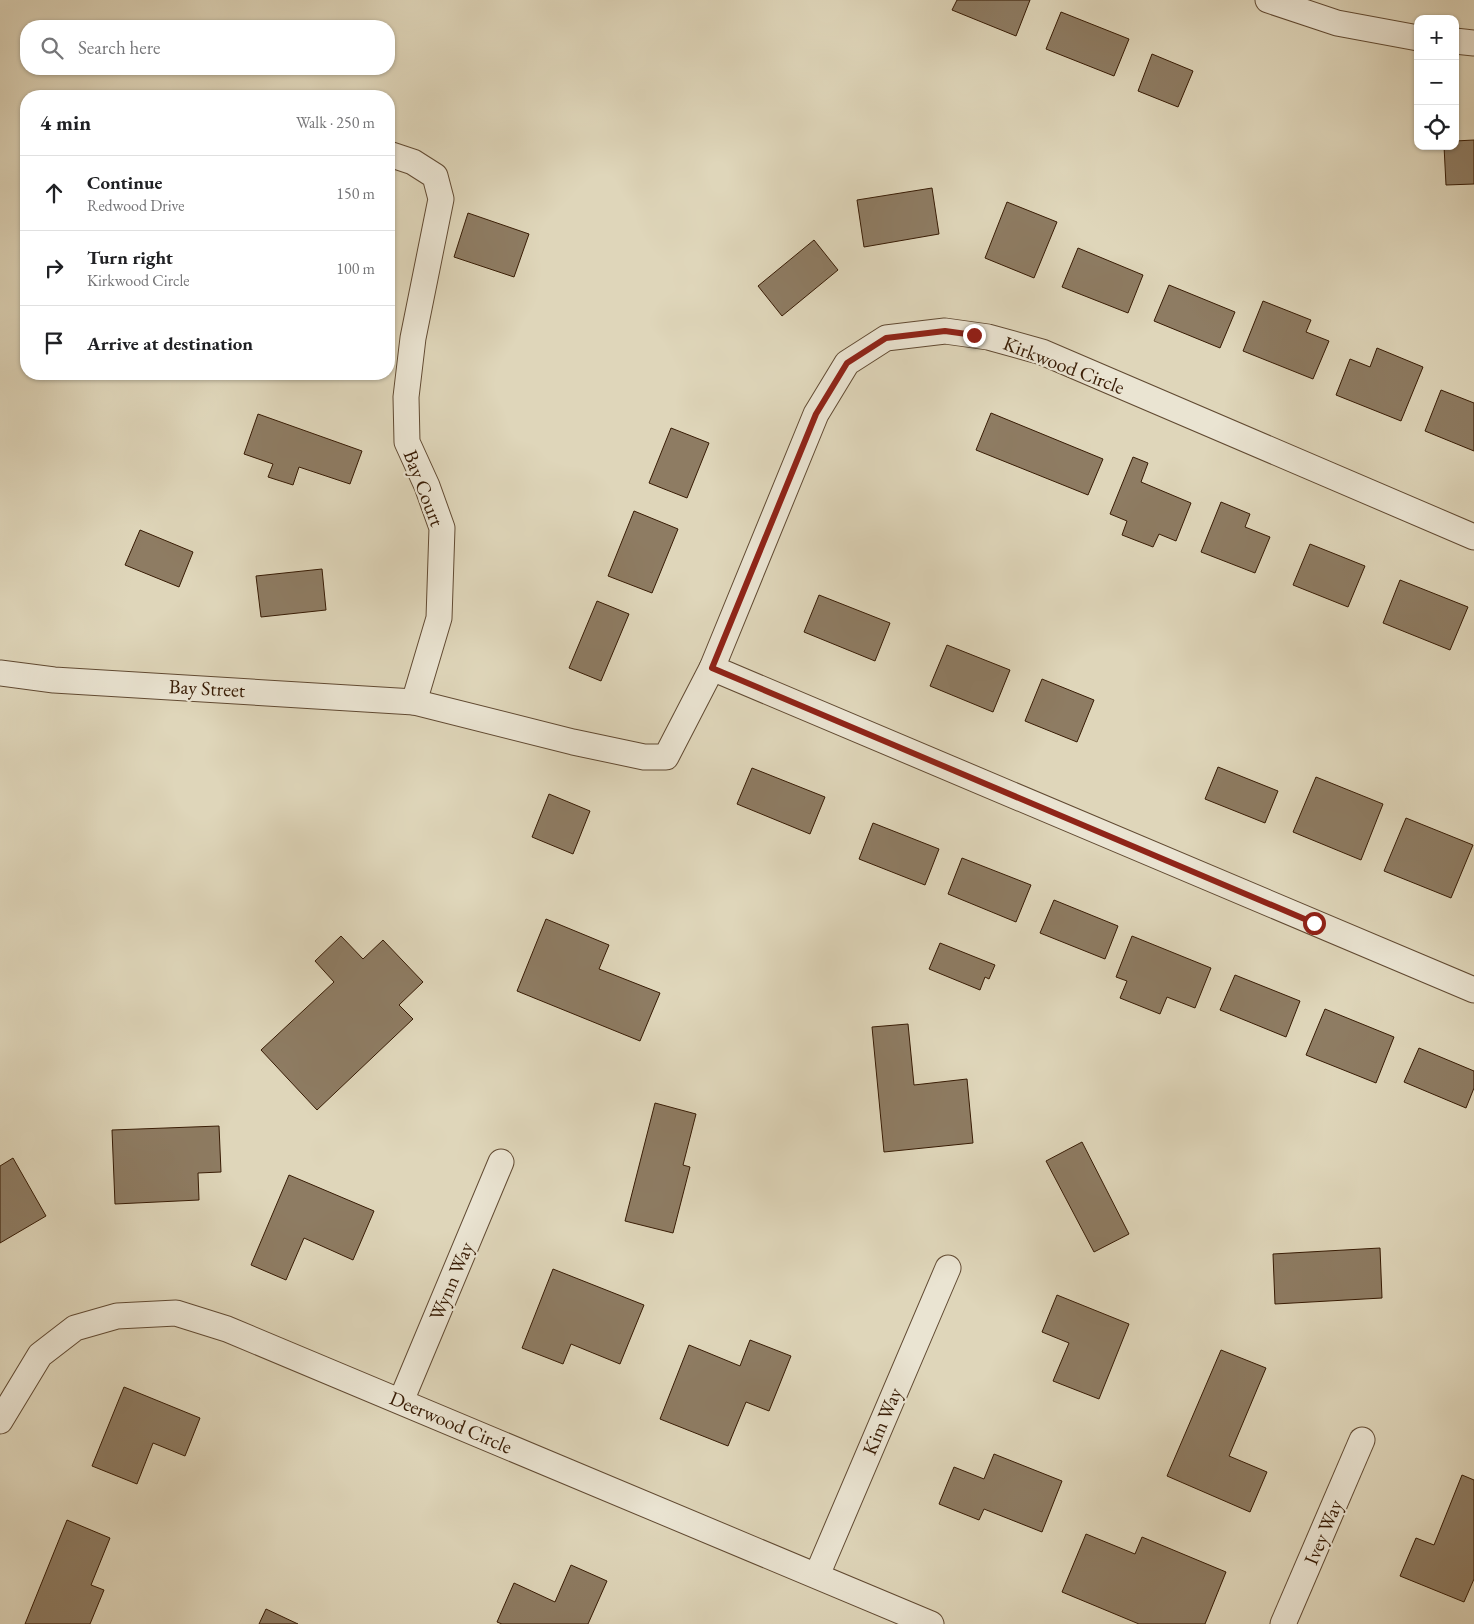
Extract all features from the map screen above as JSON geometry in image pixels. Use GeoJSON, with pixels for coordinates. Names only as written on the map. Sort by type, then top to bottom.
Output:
{"type":"FeatureCollection","features":[{"type":"Feature","properties":{"kind":"street"},"geometry":{"type":"LineString","coordinates":[[1268,0],[1336,23],[1414,37]]}},
{"type":"Feature","properties":{"kind":"street"},"geometry":{"type":"LineString","coordinates":[[1459,41],[1474,43]]}},
{"type":"Feature","properties":{"kind":"street","name":"Bay Court"},"geometry":{"type":"LineString","coordinates":[[395,156],[413,162],[435,176],[441,199],[412,338],[406,397],[407,442],[427,486],[442,528],[439,618],[414,702]]}},
{"type":"Feature","properties":{"kind":"street","name":"Kirkwood Circle"},"geometry":{"type":"LineString","coordinates":[[414,702],[582,744],[644,757],[666,757],[712,668],[816,414],[847,363],[886,338],[945,331],[988,337],[1042,352],[1474,536]]}},
{"type":"Feature","properties":{"kind":"street"},"geometry":{"type":"LineString","coordinates":[[712,668],[1474,990]]}},
{"type":"Feature","properties":{"kind":"street","name":"Bay Street"},"geometry":{"type":"LineString","coordinates":[[0,674],[54,680],[414,702]]}},
{"type":"Feature","properties":{"kind":"street","name":"Wynn Way"},"geometry":{"type":"LineString","coordinates":[[401,1401],[501,1162]]}},
{"type":"Feature","properties":{"kind":"street","name":"Kim Way"},"geometry":{"type":"LineString","coordinates":[[817,1575],[948,1268]]}},
{"type":"Feature","properties":{"kind":"street","name":"Deerwood Circle"},"geometry":{"type":"LineString","coordinates":[[0,1422],[40,1355],[75,1328],[117,1316],[176,1313],[228,1329],[932,1624]]}},
{"type":"Feature","properties":{"kind":"street","name":"Ivey Way"},"geometry":{"type":"LineString","coordinates":[[1283,1624],[1362,1440]]}},
{"type":"Feature","properties":{"kind":"building"},"geometry":{"type":"Polygon","coordinates":[[[957,0],[1030,0],[1016,36],[952,10],[957,0]]]}},
{"type":"Feature","properties":{"kind":"building"},"geometry":{"type":"Polygon","coordinates":[[[1061,12],[1129,39],[1114,76],[1046,49],[1061,12]]]}},
{"type":"Feature","properties":{"kind":"building"},"geometry":{"type":"Polygon","coordinates":[[[1152,54],[1193,71],[1178,107],[1138,91],[1152,54]]]}},
{"type":"Feature","properties":{"kind":"building"},"geometry":{"type":"Polygon","coordinates":[[[1474,140],[1474,184],[1446,185],[1444,150],[1459,150],[1459,141],[1474,140]]]}},
{"type":"Feature","properties":{"kind":"building"},"geometry":{"type":"Polygon","coordinates":[[[932,188],[939,234],[864,247],[857,200],[932,188]]]}},
{"type":"Feature","properties":{"kind":"building"},"geometry":{"type":"Polygon","coordinates":[[[1007,202],[1057,222],[1034,278],[985,258],[1007,202]]]}},
{"type":"Feature","properties":{"kind":"building"},"geometry":{"type":"Polygon","coordinates":[[[468,213],[529,234],[514,277],[454,257],[468,213]]]}},
{"type":"Feature","properties":{"kind":"building"},"geometry":{"type":"Polygon","coordinates":[[[814,240],[838,270],[782,316],[758,286],[814,240]]]}},
{"type":"Feature","properties":{"kind":"building"},"geometry":{"type":"Polygon","coordinates":[[[1078,248],[1143,275],[1128,313],[1062,287],[1078,248]]]}},
{"type":"Feature","properties":{"kind":"building"},"geometry":{"type":"Polygon","coordinates":[[[1169,285],[1235,312],[1220,348],[1154,321],[1169,285]]]}},
{"type":"Feature","properties":{"kind":"building"},"geometry":{"type":"Polygon","coordinates":[[[1263,301],[1311,320],[1306,332],[1329,341],[1313,379],[1243,351],[1263,301]]]}},
{"type":"Feature","properties":{"kind":"building"},"geometry":{"type":"Polygon","coordinates":[[[1377,348],[1423,367],[1401,421],[1336,395],[1350,359],[1370,367],[1377,348]]]}},
{"type":"Feature","properties":{"kind":"building"},"geometry":{"type":"Polygon","coordinates":[[[1441,390],[1474,403],[1474,451],[1425,431],[1441,390]]]}},
{"type":"Feature","properties":{"kind":"building"},"geometry":{"type":"Polygon","coordinates":[[[991,413],[1103,459],[1088,495],[976,450],[991,413]]]}},
{"type":"Feature","properties":{"kind":"building"},"geometry":{"type":"Polygon","coordinates":[[[258,414],[362,451],[350,484],[299,467],[293,485],[268,477],[273,464],[244,454],[258,414]]]}},
{"type":"Feature","properties":{"kind":"building"},"geometry":{"type":"Polygon","coordinates":[[[671,428],[709,443],[687,498],[649,483],[671,428]]]}},
{"type":"Feature","properties":{"kind":"building"},"geometry":{"type":"Polygon","coordinates":[[[1133,457],[1148,463],[1141,482],[1191,503],[1176,541],[1159,534],[1153,547],[1122,535],[1127,521],[1110,514],[1133,457]]]}},
{"type":"Feature","properties":{"kind":"building"},"geometry":{"type":"Polygon","coordinates":[[[1221,502],[1250,514],[1245,527],[1270,537],[1255,573],[1201,552],[1221,502]]]}},
{"type":"Feature","properties":{"kind":"building"},"geometry":{"type":"Polygon","coordinates":[[[634,511],[678,529],[652,593],[608,576],[634,511]]]}},
{"type":"Feature","properties":{"kind":"building"},"geometry":{"type":"Polygon","coordinates":[[[140,530],[193,552],[179,587],[125,565],[140,530]]]}},
{"type":"Feature","properties":{"kind":"building"},"geometry":{"type":"Polygon","coordinates":[[[1310,544],[1365,566],[1348,607],[1293,585],[1310,544]]]}},
{"type":"Feature","properties":{"kind":"building"},"geometry":{"type":"Polygon","coordinates":[[[322,569],[326,610],[261,617],[256,576],[322,569]]]}},
{"type":"Feature","properties":{"kind":"building"},"geometry":{"type":"Polygon","coordinates":[[[1400,580],[1468,607],[1450,650],[1383,623],[1400,580]]]}},
{"type":"Feature","properties":{"kind":"building"},"geometry":{"type":"Polygon","coordinates":[[[819,595],[890,623],[875,661],[804,632],[819,595]]]}},
{"type":"Feature","properties":{"kind":"building"},"geometry":{"type":"Polygon","coordinates":[[[597,601],[629,614],[601,681],[569,668],[597,601]]]}},
{"type":"Feature","properties":{"kind":"building"},"geometry":{"type":"Polygon","coordinates":[[[947,645],[1010,670],[993,712],[930,686],[947,645]]]}},
{"type":"Feature","properties":{"kind":"building"},"geometry":{"type":"Polygon","coordinates":[[[1042,679],[1094,700],[1077,742],[1025,721],[1042,679]]]}},
{"type":"Feature","properties":{"kind":"building"},"geometry":{"type":"Polygon","coordinates":[[[1218,767],[1278,791],[1265,823],[1205,799],[1218,767]]]}},
{"type":"Feature","properties":{"kind":"building"},"geometry":{"type":"Polygon","coordinates":[[[752,768],[825,797],[810,834],[737,804],[752,768]]]}},
{"type":"Feature","properties":{"kind":"building"},"geometry":{"type":"Polygon","coordinates":[[[1316,777],[1383,804],[1361,860],[1293,832],[1316,777]]]}},
{"type":"Feature","properties":{"kind":"building"},"geometry":{"type":"Polygon","coordinates":[[[549,794],[590,811],[573,854],[532,837],[549,794]]]}},
{"type":"Feature","properties":{"kind":"building"},"geometry":{"type":"Polygon","coordinates":[[[1406,818],[1473,845],[1451,898],[1384,871],[1406,818]]]}},
{"type":"Feature","properties":{"kind":"building"},"geometry":{"type":"Polygon","coordinates":[[[873,823],[939,849],[925,885],[859,859],[873,823]]]}},
{"type":"Feature","properties":{"kind":"building"},"geometry":{"type":"Polygon","coordinates":[[[962,858],[1031,885],[1016,922],[948,894],[962,858]]]}},
{"type":"Feature","properties":{"kind":"building"},"geometry":{"type":"Polygon","coordinates":[[[1054,900],[1118,926],[1105,959],[1040,933],[1054,900]]]}},
{"type":"Feature","properties":{"kind":"building"},"geometry":{"type":"Polygon","coordinates":[[[546,919],[609,945],[599,969],[660,993],[640,1041],[517,991],[546,919]]]}},
{"type":"Feature","properties":{"kind":"building"},"geometry":{"type":"Polygon","coordinates":[[[341,936],[363,959],[383,940],[423,982],[399,1005],[413,1019],[317,1110],[261,1050],[334,982],[315,961],[341,936]]]}},
{"type":"Feature","properties":{"kind":"building"},"geometry":{"type":"Polygon","coordinates":[[[1132,936],[1211,968],[1195,1008],[1167,997],[1160,1014],[1120,998],[1127,981],[1116,977],[1132,936]]]}},
{"type":"Feature","properties":{"kind":"building"},"geometry":{"type":"Polygon","coordinates":[[[940,943],[995,965],[989,979],[985,977],[980,990],[929,969],[940,943]]]}},
{"type":"Feature","properties":{"kind":"building"},"geometry":{"type":"Polygon","coordinates":[[[1235,975],[1300,1001],[1286,1037],[1220,1010],[1235,975]]]}},
{"type":"Feature","properties":{"kind":"building"},"geometry":{"type":"Polygon","coordinates":[[[1325,1009],[1394,1037],[1376,1083],[1306,1055],[1325,1009]]]}},
{"type":"Feature","properties":{"kind":"building"},"geometry":{"type":"Polygon","coordinates":[[[908,1024],[914,1085],[967,1079],[973,1143],[884,1152],[872,1027],[908,1024]]]}},
{"type":"Feature","properties":{"kind":"building"},"geometry":{"type":"Polygon","coordinates":[[[1419,1048],[1474,1071],[1474,1088],[1466,1108],[1404,1082],[1419,1048]]]}},
{"type":"Feature","properties":{"kind":"building"},"geometry":{"type":"Polygon","coordinates":[[[655,1103],[696,1114],[683,1165],[690,1167],[673,1233],[625,1221],[655,1103]]]}},
{"type":"Feature","properties":{"kind":"building"},"geometry":{"type":"Polygon","coordinates":[[[219,1126],[221,1172],[198,1173],[199,1200],[115,1204],[112,1130],[219,1126]]]}},
{"type":"Feature","properties":{"kind":"building"},"geometry":{"type":"Polygon","coordinates":[[[1082,1142],[1129,1234],[1094,1252],[1046,1161],[1082,1142]]]}},
{"type":"Feature","properties":{"kind":"building"},"geometry":{"type":"Polygon","coordinates":[[[13,1158],[46,1216],[0,1243],[0,1166],[13,1158]]]}},
{"type":"Feature","properties":{"kind":"building"},"geometry":{"type":"Polygon","coordinates":[[[289,1175],[374,1211],[353,1260],[304,1238],[286,1280],[251,1265],[289,1175]]]}},
{"type":"Feature","properties":{"kind":"building"},"geometry":{"type":"Polygon","coordinates":[[[1380,1248],[1382,1298],[1275,1304],[1273,1254],[1380,1248]]]}},
{"type":"Feature","properties":{"kind":"building"},"geometry":{"type":"Polygon","coordinates":[[[553,1269],[644,1305],[620,1364],[571,1344],[563,1364],[522,1348],[553,1269]]]}},
{"type":"Feature","properties":{"kind":"building"},"geometry":{"type":"Polygon","coordinates":[[[1057,1295],[1129,1324],[1099,1399],[1053,1381],[1069,1343],[1042,1332],[1057,1295]]]}},
{"type":"Feature","properties":{"kind":"building"},"geometry":{"type":"Polygon","coordinates":[[[750,1340],[791,1356],[769,1411],[746,1402],[728,1446],[660,1419],[689,1345],[740,1366],[750,1340]]]}},
{"type":"Feature","properties":{"kind":"building"},"geometry":{"type":"Polygon","coordinates":[[[1221,1350],[1266,1368],[1229,1456],[1267,1472],[1250,1512],[1167,1476],[1221,1350]]]}},
{"type":"Feature","properties":{"kind":"building"},"geometry":{"type":"Polygon","coordinates":[[[124,1387],[200,1418],[185,1456],[153,1443],[137,1484],[92,1466],[124,1387]]]}},
{"type":"Feature","properties":{"kind":"building"},"geometry":{"type":"Polygon","coordinates":[[[994,1454],[1062,1481],[1042,1532],[984,1509],[979,1520],[939,1504],[954,1467],[984,1479],[994,1454]]]}},
{"type":"Feature","properties":{"kind":"building"},"geometry":{"type":"Polygon","coordinates":[[[1462,1475],[1474,1480],[1474,1579],[1464,1602],[1400,1576],[1416,1538],[1434,1545],[1462,1475]]]}},
{"type":"Feature","properties":{"kind":"building"},"geometry":{"type":"Polygon","coordinates":[[[67,1520],[110,1538],[91,1585],[104,1590],[90,1624],[25,1624],[67,1520]]]}},
{"type":"Feature","properties":{"kind":"building"},"geometry":{"type":"Polygon","coordinates":[[[1086,1534],[1135,1554],[1142,1537],[1226,1572],[1205,1624],[1139,1624],[1062,1592],[1086,1534]]]}},
{"type":"Feature","properties":{"kind":"building"},"geometry":{"type":"Polygon","coordinates":[[[571,1565],[607,1581],[588,1624],[502,1624],[497,1622],[514,1583],[555,1602],[571,1565]]]}},
{"type":"Feature","properties":{"kind":"building"},"geometry":{"type":"Polygon","coordinates":[[[266,1609],[298,1624],[259,1624],[266,1609]]]}},
{"type":"Feature","properties":{"kind":"route"},"geometry":{"type":"LineString","coordinates":[[974,335],[945,331],[886,338],[847,363],[816,414],[712,668],[1314,923]]}}]}
